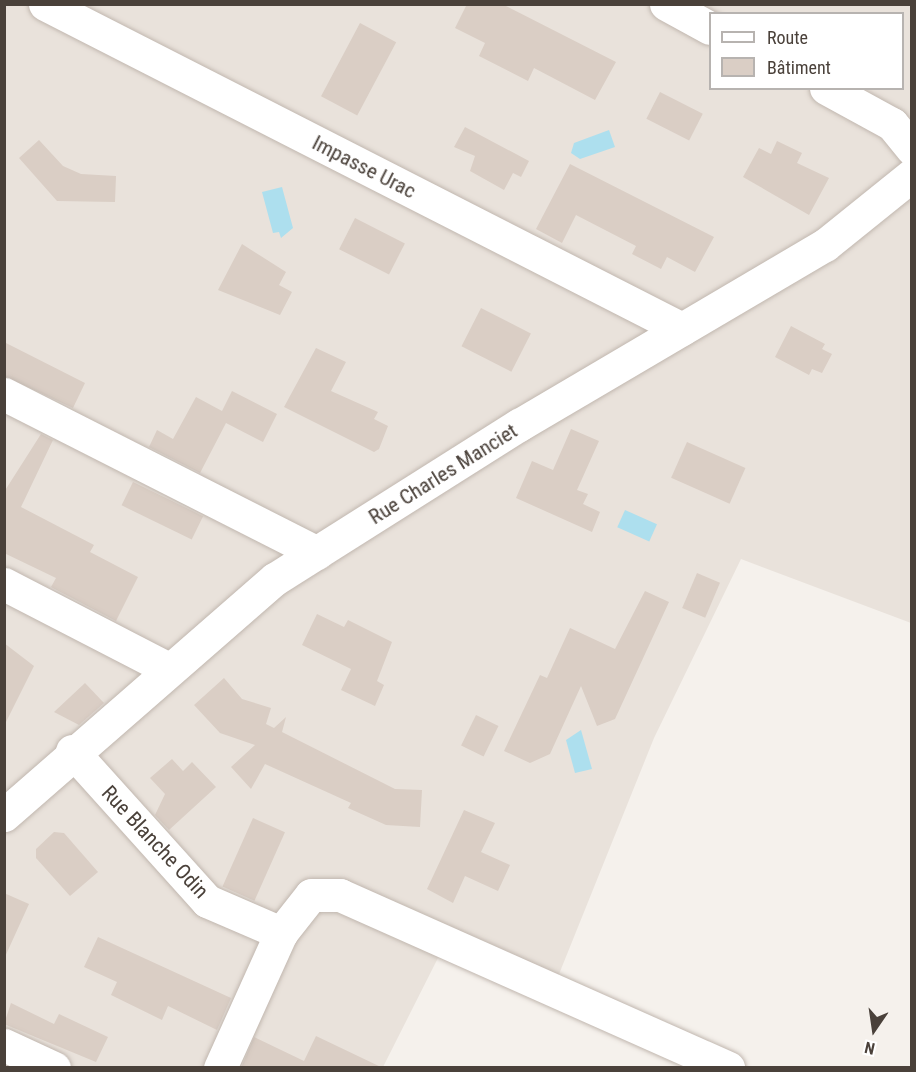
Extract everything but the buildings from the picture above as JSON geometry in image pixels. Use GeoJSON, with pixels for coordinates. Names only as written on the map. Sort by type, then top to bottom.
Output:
{"type":"FeatureCollection","features":[{"type":"Feature","properties":{"kind":"street","name":"Impasse Urac"},"geometry":{"type":"LineString","coordinates":[[45,4],[682,329]]}},
{"type":"Feature","properties":{"kind":"street"},"geometry":{"type":"LineString","coordinates":[[666,4],[709,27]]}},
{"type":"Feature","properties":{"kind":"street"},"geometry":{"type":"LineString","coordinates":[[830,90],[892,124],[912,149]]}},
{"type":"Feature","properties":{"kind":"street","name":"Rue Charles Manciet"},"geometry":{"type":"LineString","coordinates":[[4,815],[72,751],[275,579],[682,329],[825,246],[912,175]]}},
{"type":"Feature","properties":{"kind":"street"},"geometry":{"type":"LineString","coordinates":[[4,394],[317,553]]}},
{"type":"Feature","properties":{"kind":"street"},"geometry":{"type":"LineString","coordinates":[[4,584],[169,669]]}},
{"type":"Feature","properties":{"kind":"street","name":"Rue Blanche Odin"},"geometry":{"type":"LineString","coordinates":[[72,751],[207,901],[281,933]]}},
{"type":"Feature","properties":{"kind":"street"},"geometry":{"type":"LineString","coordinates":[[222,1062],[281,933],[311,895],[326,892],[527,974],[728,1068]]}},
{"type":"Feature","properties":{"kind":"street"},"geometry":{"type":"LineString","coordinates":[[4,1045],[54,1068]]}},
{"type":"Feature","properties":{"kind":"shaded area"},"geometry":{"type":"Polygon","coordinates":[[[5,5],[911,5],[911,623],[741,559],[654,738],[549,999],[441,952],[383,1067],[5,1068],[5,5]]]}},
{"type":"Feature","properties":{"kind":"water"},"geometry":{"type":"Polygon","coordinates":[[[609,130],[615,147],[580,159],[571,153],[574,143],[609,130]]]}},
{"type":"Feature","properties":{"kind":"water"},"geometry":{"type":"Polygon","coordinates":[[[282,187],[293,228],[281,238],[279,232],[273,233],[262,192],[282,187]]]}},
{"type":"Feature","properties":{"kind":"water"},"geometry":{"type":"Polygon","coordinates":[[[625,510],[657,524],[649,542],[617,527],[625,510]]]}},
{"type":"Feature","properties":{"kind":"water"},"geometry":{"type":"Polygon","coordinates":[[[581,730],[592,769],[575,773],[566,740],[581,730]]]}}]}
